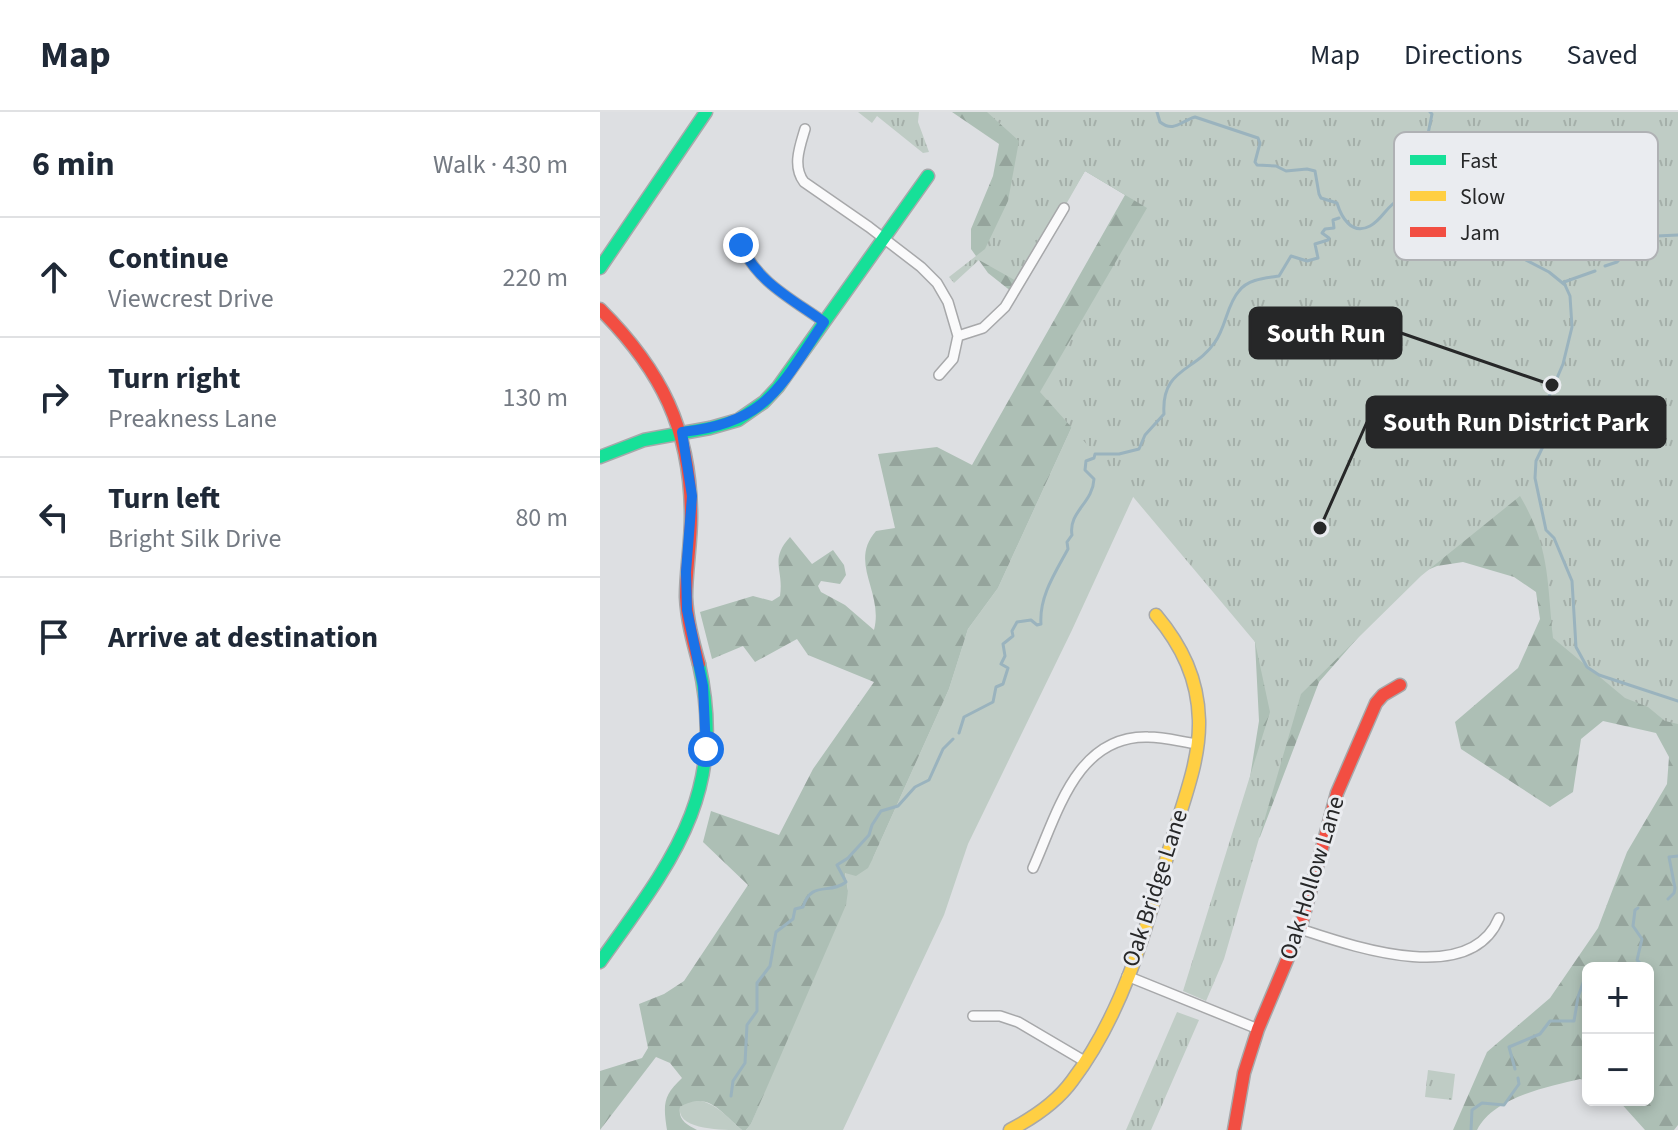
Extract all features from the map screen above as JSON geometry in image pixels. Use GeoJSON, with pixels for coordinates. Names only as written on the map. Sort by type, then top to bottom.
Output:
{"type":"FeatureCollection","features":[{"type":"Feature","properties":{"kind":"street"},"geometry":{"type":"LineString","coordinates":[[600,268],[706,112]]}},
{"type":"Feature","properties":{"kind":"street"},"geometry":{"type":"LineString","coordinates":[[805,129],[797,161],[798,174],[804,182],[921,267],[937,283],[948,302],[958,336],[953,359],[939,375]]}},
{"type":"Feature","properties":{"kind":"street"},"geometry":{"type":"LineString","coordinates":[[600,457],[637,441],[729,424],[757,409],[778,387],[928,176]]}},
{"type":"Feature","properties":{"kind":"street"},"geometry":{"type":"LineString","coordinates":[[958,336],[983,328],[1005,307],[1064,208]]}},
{"type":"Feature","properties":{"kind":"street"},"geometry":{"type":"LineString","coordinates":[[741,245],[749,262],[763,279],[824,322]]}},
{"type":"Feature","properties":{"kind":"street"},"geometry":{"type":"LineString","coordinates":[[600,309],[633,341],[650,365],[667,394],[682,432],[692,496],[686,572],[687,610],[706,710],[702,775],[689,823],[670,860],[600,962]]}},
{"type":"Feature","properties":{"kind":"street","name":"Oak Bridge Lane"},"geometry":{"type":"LineString","coordinates":[[1016,1129],[1059,1096],[1099,1040],[1151,910],[1194,767],[1198,744],[1198,703],[1191,671],[1177,640],[1156,615]]}},
{"type":"Feature","properties":{"kind":"street","name":"Oak Hollow Lane"},"geometry":{"type":"LineString","coordinates":[[1234,1130],[1244,1073],[1258,1029],[1300,929],[1327,827],[1351,757],[1376,703],[1400,685]]}},
{"type":"Feature","properties":{"kind":"street"},"geometry":{"type":"LineString","coordinates":[[1033,868],[1071,783],[1100,750],[1121,741],[1148,737],[1198,744]]}},
{"type":"Feature","properties":{"kind":"street"},"geometry":{"type":"LineString","coordinates":[[1300,929],[1375,951],[1432,957],[1474,947],[1489,936],[1499,918]]}},
{"type":"Feature","properties":{"kind":"street"},"geometry":{"type":"LineString","coordinates":[[1127,976],[1258,1029]]}},
{"type":"Feature","properties":{"kind":"street"},"geometry":{"type":"LineString","coordinates":[[973,1016],[1000,1016],[1018,1022],[1086,1062]]}},
{"type":"Feature","properties":{"kind":"green space"},"geometry":{"type":"Polygon","coordinates":[[[858,112],[919,112],[918,122],[929,152],[923,153],[877,116],[872,123],[858,112]]]}},
{"type":"Feature","properties":{"kind":"green space"},"geometry":{"type":"Polygon","coordinates":[[[952,112],[1185,112],[1163,228],[998,588],[968,629],[949,689],[873,858],[868,868],[856,876],[845,873],[848,891],[846,905],[751,1124],[742,1130],[714,1106],[699,1101],[680,1107],[686,1124],[697,1130],[667,1130],[666,1101],[682,1078],[670,1063],[656,1057],[600,1130],[600,1071],[642,1058],[648,1048],[639,1004],[664,994],[684,981],[748,885],[703,842],[711,811],[779,835],[813,769],[874,682],[808,655],[797,639],[755,662],[743,646],[712,659],[700,612],[753,596],[772,601],[780,596],[780,552],[790,537],[812,564],[833,550],[844,565],[846,575],[840,584],[821,581],[818,586],[821,592],[845,605],[874,630],[875,603],[865,555],[876,531],[895,528],[878,454],[937,447],[972,465],[1125,195],[1085,171],[1012,292],[988,273],[971,249],[971,229],[993,176],[999,144],[952,112]]]}},
{"type":"Feature","properties":{"kind":"green space"},"geometry":{"type":"Polygon","coordinates":[[[987,112],[1678,112],[1678,724],[1665,721],[1648,707],[1625,698],[1553,638],[1542,548],[1520,496],[1421,576],[1301,694],[1224,959],[1206,1001],[1183,991],[1270,712],[1255,642],[1040,392],[1147,208],[1085,171],[1010,303],[987,326],[971,333],[970,330],[998,313],[1018,282],[979,260],[954,283],[949,277],[985,249],[1008,201],[1019,141],[987,112]]]}},
{"type":"Feature","properties":{"kind":"green space"},"geometry":{"type":"Polygon","coordinates":[[[1310,112],[1072,630],[968,844],[944,915],[843,1130],[746,1130],[848,891],[845,872],[873,858],[949,689],[968,629],[998,588],[1163,228],[1310,112]]]}},
{"type":"Feature","properties":{"kind":"green space"},"geometry":{"type":"Polygon","coordinates":[[[1678,162],[1678,1125],[1674,1130],[1645,1130],[1623,1106],[1654,1106],[1654,962],[1582,962],[1582,1080],[1508,1101],[1485,1119],[1477,1130],[1453,1130],[1487,1052],[1550,998],[1598,928],[1627,852],[1667,784],[1669,757],[1656,733],[1603,721],[1581,739],[1573,792],[1550,807],[1461,749],[1455,722],[1518,668],[1540,619],[1536,592],[1514,577],[1463,562],[1437,566],[1411,577],[1319,682],[1260,837],[1238,852],[1259,721],[1255,642],[1205,546],[1557,260],[1658,260],[1658,178],[1678,162]]]}},
{"type":"Feature","properties":{"kind":"green space"},"geometry":{"type":"Polygon","coordinates":[[[1177,1012],[1199,1020],[1151,1130],[1126,1130],[1177,1012]]]}},
{"type":"Feature","properties":{"kind":"green space"},"geometry":{"type":"Polygon","coordinates":[[[1428,1070],[1455,1074],[1452,1100],[1425,1097],[1428,1070]]]}},
{"type":"Feature","properties":{"kind":"green space"},"geometry":{"type":"Polygon","coordinates":[[[691,1100],[713,1106],[742,1130],[702,1127],[685,1120],[680,1107],[691,1100]]]}},
{"type":"Feature","properties":{"kind":"waterway"},"geometry":{"type":"LineString","coordinates":[[1157,112],[1160,122],[1165,125],[1178,125],[1195,117],[1258,138],[1257,165],[1276,166],[1286,171],[1315,171],[1321,198],[1337,203],[1344,219],[1352,227],[1370,226],[1394,204]]}},
{"type":"Feature","properties":{"kind":"waterway"},"geometry":{"type":"LineString","coordinates":[[1428,132],[1430,112]]}},
{"type":"Feature","properties":{"kind":"waterway"},"geometry":{"type":"LineString","coordinates":[[959,733],[964,717],[993,702],[996,687],[1003,684],[1008,668],[1001,664],[1005,656],[1003,644],[1013,636],[1017,622],[1031,620],[1037,625],[1041,624],[1045,595],[1068,549],[1074,520],[1093,487],[1094,479],[1085,470],[1086,461],[1094,458],[1095,454],[1119,454],[1139,449],[1145,435],[1164,414],[1168,388],[1215,342],[1239,291],[1252,282],[1279,276],[1291,256],[1307,261],[1318,258],[1315,244],[1328,240],[1322,233],[1325,229],[1334,228],[1333,220],[1339,218]]}},
{"type":"Feature","properties":{"kind":"waterway"},"geometry":{"type":"LineString","coordinates":[[1658,236],[1678,235]]}},
{"type":"Feature","properties":{"kind":"waterway"},"geometry":{"type":"LineString","coordinates":[[1526,260],[1565,285],[1570,296],[1572,327],[1563,364],[1548,399],[1550,421],[1547,438],[1536,461],[1535,478],[1546,530],[1554,538],[1572,581],[1576,647],[1587,667],[1599,675],[1678,701]]}},
{"type":"Feature","properties":{"kind":"waterway"},"geometry":{"type":"LineString","coordinates":[[1605,266],[1619,260]]}},
{"type":"Feature","properties":{"kind":"waterway"},"geometry":{"type":"LineString","coordinates":[[1564,282],[1595,271]]}},
{"type":"Feature","properties":{"kind":"waterway"},"geometry":{"type":"LineString","coordinates":[[731,1096],[733,1081],[745,1063],[747,1025],[757,1011],[757,983],[770,966],[776,932],[793,919],[795,909],[803,907],[811,894],[846,882],[837,865],[848,858],[869,835],[881,811],[898,806],[915,787],[929,780],[943,749],[953,739]]}},
{"type":"Feature","properties":{"kind":"waterway"},"geometry":{"type":"LineString","coordinates":[[1668,899],[1675,888],[1669,857],[1678,856]]}},
{"type":"Feature","properties":{"kind":"waterway"},"geometry":{"type":"LineString","coordinates":[[1638,908],[1633,926],[1642,939],[1639,962]]}},
{"type":"Feature","properties":{"kind":"waterway"},"geometry":{"type":"LineString","coordinates":[[1515,1069],[1509,1047],[1540,1034],[1550,1021],[1574,1021],[1582,986]]}},
{"type":"Feature","properties":{"kind":"waterway"},"geometry":{"type":"LineString","coordinates":[[1471,1130],[1472,1110],[1482,1103],[1504,1105],[1519,1084],[1518,1078]]}},
{"type":"Feature","properties":{"kind":"traffic: fast"},"geometry":{"type":"LineString","coordinates":[[600,268],[706,112]]}},
{"type":"Feature","properties":{"kind":"traffic: fast"},"geometry":{"type":"LineString","coordinates":[[600,457],[644,440],[738,420],[764,402],[778,387],[928,176]]}},
{"type":"Feature","properties":{"kind":"traffic: fast"},"geometry":{"type":"LineString","coordinates":[[600,962],[670,858],[687,825],[699,789],[706,752],[706,710],[699,664]]}},
{"type":"Feature","properties":{"kind":"traffic: slow"},"geometry":{"type":"LineString","coordinates":[[1010,1130],[1044,1109],[1066,1089],[1107,1024],[1145,930],[1191,777],[1199,735],[1196,691],[1181,651],[1156,615]]}},
{"type":"Feature","properties":{"kind":"traffic: jam"},"geometry":{"type":"LineString","coordinates":[[600,309],[656,378],[678,429],[690,485],[691,527],[686,587],[699,664]]}},
{"type":"Feature","properties":{"kind":"traffic: jam"},"geometry":{"type":"LineString","coordinates":[[1234,1130],[1244,1073],[1258,1029],[1300,929],[1337,793],[1376,703],[1400,685]]}},
{"type":"Feature","properties":{"kind":"place","name":"South Run"},"geometry":{"type":"Point","coordinates":[1552,385]}},
{"type":"Feature","properties":{"kind":"place","name":"South Run District Park"},"geometry":{"type":"Point","coordinates":[1320,528]}},
{"type":"Feature","properties":{"kind":"route"},"geometry":{"type":"LineString","coordinates":[[706,749],[703,686],[687,610],[686,572],[692,496],[682,432],[729,424],[757,409],[778,387],[824,322],[763,279],[749,262],[741,245]]}}]}
